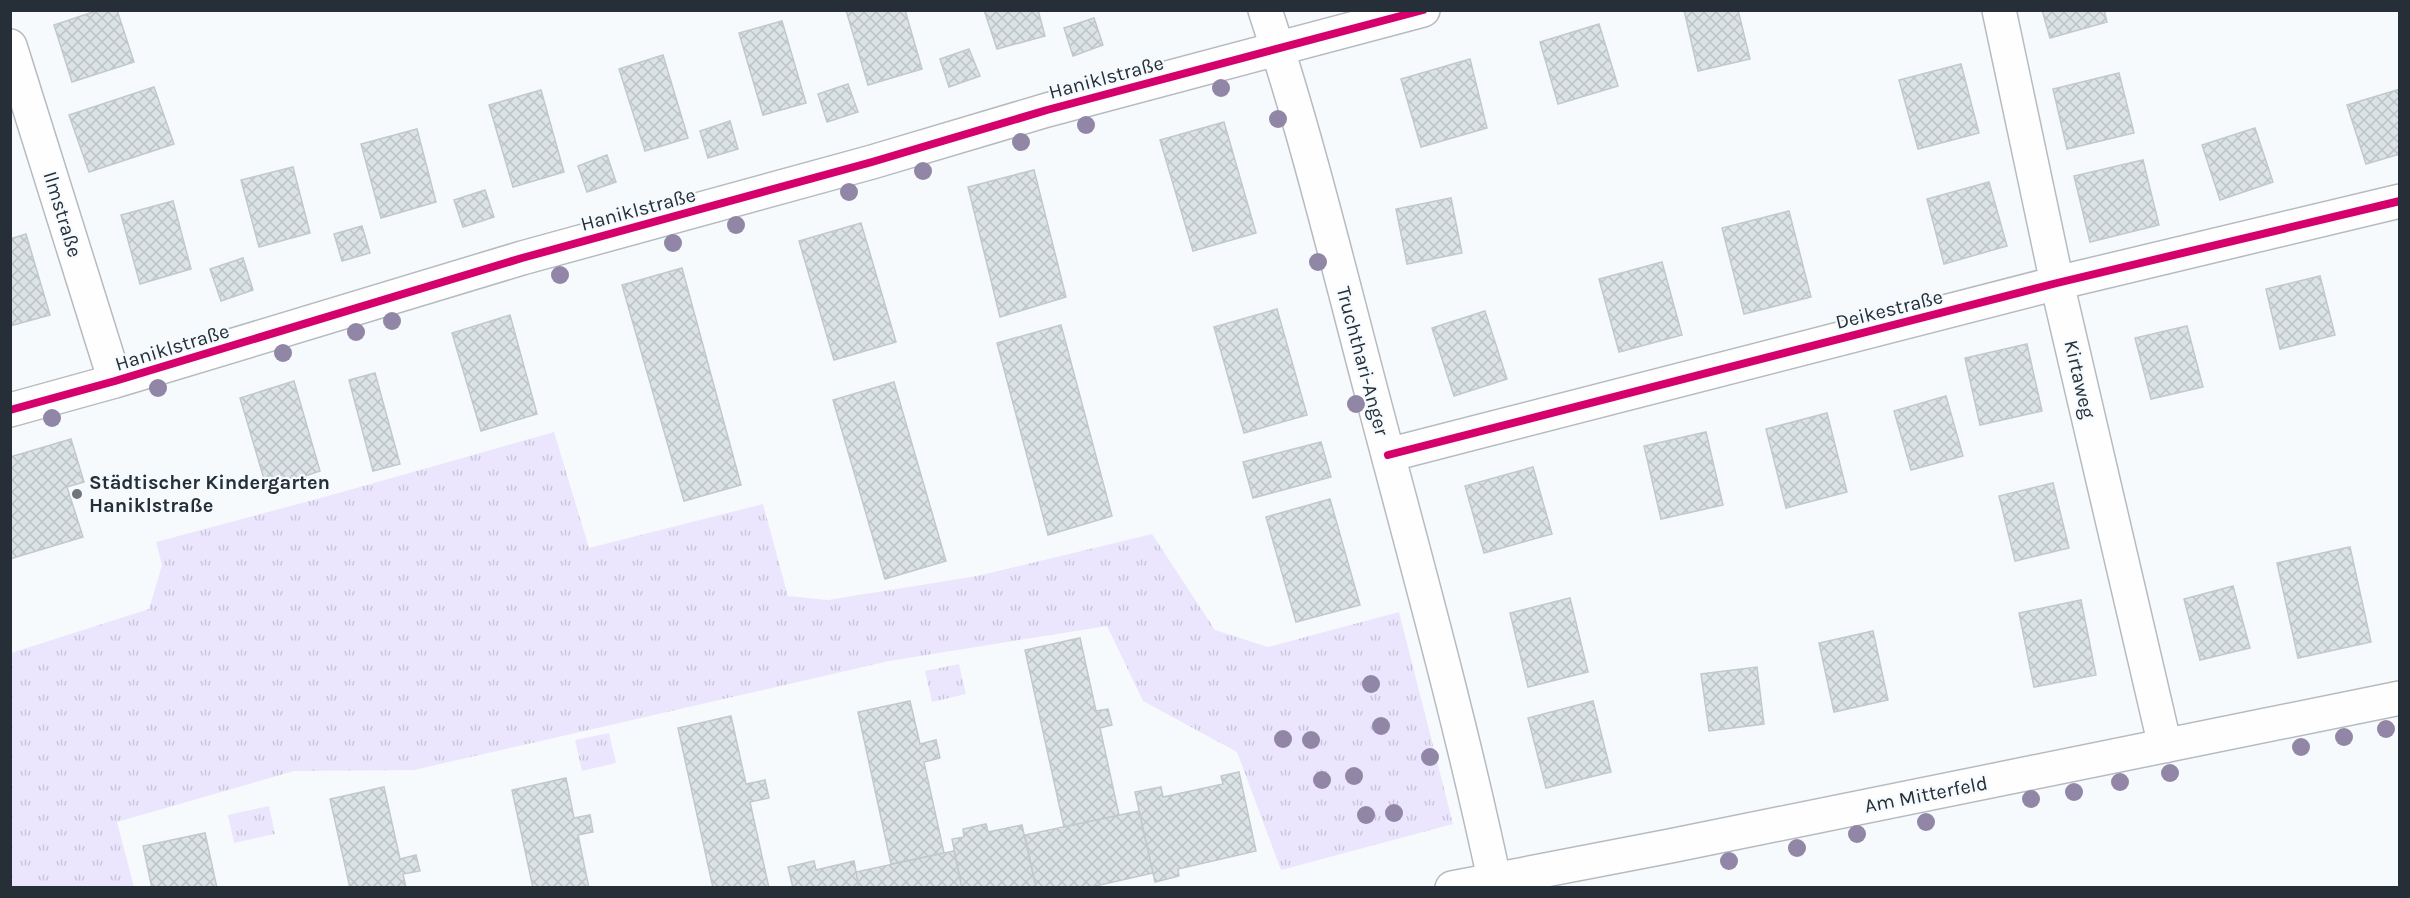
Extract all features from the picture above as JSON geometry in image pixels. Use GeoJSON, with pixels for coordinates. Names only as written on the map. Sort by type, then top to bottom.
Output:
{"type":"FeatureCollection","features":[{"type":"Feature","properties":{"kind":"street","name":"Truchthari-Anger"},"geometry":{"type":"LineString","coordinates":[[1265,10],[1293,98],[1388,455],[1482,819],[1495,884]]}},
{"type":"Feature","properties":{"kind":"street","name":"Haniklstraße"},"geometry":{"type":"LineString","coordinates":[[10,410],[115,381],[522,258],[872,162],[1047,110],[1423,10]]}},
{"type":"Feature","properties":{"kind":"street","name":"Kirtaweg"},"geometry":{"type":"LineString","coordinates":[[1999,10],[2057,283],[2165,746]]}},
{"type":"Feature","properties":{"kind":"street","name":"Ilmstraße"},"geometry":{"type":"LineString","coordinates":[[10,46],[115,381]]}},
{"type":"Feature","properties":{"kind":"street","name":"Deikestraße"},"geometry":{"type":"LineString","coordinates":[[1388,455],[2057,283],[2400,201]]}},
{"type":"Feature","properties":{"kind":"street","name":"Am Mitterfeld"},"geometry":{"type":"LineString","coordinates":[[1452,888],[1495,884],[2400,698]]}},
{"type":"Feature","properties":{"kind":"green space"},"geometry":{"type":"Polygon","coordinates":[[[554,432],[589,548],[763,504],[788,596],[828,600],[977,576],[1152,534],[1215,630],[1268,647],[1399,612],[1453,824],[1281,870],[1237,752],[1143,701],[1107,626],[889,661],[414,770],[294,771],[117,822],[134,887],[11,887],[11,653],[149,609],[162,565],[156,542],[554,432]]]}},
{"type":"Feature","properties":{"kind":"green space"},"geometry":{"type":"Polygon","coordinates":[[[959,664],[966,694],[932,702],[925,671],[959,664]]]}},
{"type":"Feature","properties":{"kind":"green space"},"geometry":{"type":"Polygon","coordinates":[[[609,733],[616,763],[582,771],[575,740],[609,733]]]}},
{"type":"Feature","properties":{"kind":"green space"},"geometry":{"type":"Polygon","coordinates":[[[269,806],[275,834],[234,843],[228,815],[269,806]]]}},
{"type":"Feature","properties":{"kind":"building"},"geometry":{"type":"Polygon","coordinates":[[[99,10],[117,10],[134,62],[72,82],[54,25],[99,10]]]}},
{"type":"Feature","properties":{"kind":"building"},"geometry":{"type":"Polygon","coordinates":[[[846,10],[905,10],[922,69],[868,85],[846,10]]]}},
{"type":"Feature","properties":{"kind":"building"},"geometry":{"type":"Polygon","coordinates":[[[984,10],[1038,10],[1045,36],[997,49],[984,10]]]}},
{"type":"Feature","properties":{"kind":"building"},"geometry":{"type":"Polygon","coordinates":[[[1684,10],[1738,10],[1750,59],[1698,71],[1684,10]]]}},
{"type":"Feature","properties":{"kind":"building"},"geometry":{"type":"Polygon","coordinates":[[[2042,10],[2104,10],[2107,22],[2050,38],[2042,10]]]}},
{"type":"Feature","properties":{"kind":"building"},"geometry":{"type":"Polygon","coordinates":[[[1094,18],[1103,45],[1073,56],[1064,28],[1094,18]]]}},
{"type":"Feature","properties":{"kind":"building"},"geometry":{"type":"Polygon","coordinates":[[[782,21],[806,103],[763,115],[739,33],[782,21]]]}},
{"type":"Feature","properties":{"kind":"building"},"geometry":{"type":"Polygon","coordinates":[[[1599,24],[1618,86],[1558,104],[1540,42],[1599,24]]]}},
{"type":"Feature","properties":{"kind":"building"},"geometry":{"type":"Polygon","coordinates":[[[969,49],[980,76],[949,87],[940,59],[969,49]]]}},
{"type":"Feature","properties":{"kind":"building"},"geometry":{"type":"Polygon","coordinates":[[[663,55],[688,138],[645,151],[619,69],[663,55]]]}},
{"type":"Feature","properties":{"kind":"building"},"geometry":{"type":"Polygon","coordinates":[[[1470,59],[1487,128],[1421,147],[1401,79],[1470,59]]]}},
{"type":"Feature","properties":{"kind":"building"},"geometry":{"type":"Polygon","coordinates":[[[1961,64],[1979,133],[1918,149],[1899,80],[1961,64]]]}},
{"type":"Feature","properties":{"kind":"building"},"geometry":{"type":"Polygon","coordinates":[[[2119,73],[2134,133],[2067,149],[2053,89],[2119,73]]]}},
{"type":"Feature","properties":{"kind":"building"},"geometry":{"type":"Polygon","coordinates":[[[848,84],[858,112],[827,122],[818,94],[848,84]]]}},
{"type":"Feature","properties":{"kind":"building"},"geometry":{"type":"Polygon","coordinates":[[[154,87],[174,144],[89,172],[69,115],[154,87]]]}},
{"type":"Feature","properties":{"kind":"building"},"geometry":{"type":"Polygon","coordinates":[[[2400,89],[2400,154],[2366,164],[2347,105],[2400,89]]]}},
{"type":"Feature","properties":{"kind":"building"},"geometry":{"type":"Polygon","coordinates":[[[541,90],[564,172],[513,187],[489,105],[541,90]]]}},
{"type":"Feature","properties":{"kind":"building"},"geometry":{"type":"Polygon","coordinates":[[[730,121],[738,149],[708,158],[700,131],[730,121]]]}},
{"type":"Feature","properties":{"kind":"building"},"geometry":{"type":"Polygon","coordinates":[[[1224,122],[1256,233],[1193,251],[1160,140],[1224,122]]]}},
{"type":"Feature","properties":{"kind":"building"},"geometry":{"type":"Polygon","coordinates":[[[2255,128],[2273,182],[2220,200],[2202,145],[2255,128]]]}},
{"type":"Feature","properties":{"kind":"building"},"geometry":{"type":"Polygon","coordinates":[[[417,129],[436,202],[381,218],[361,144],[417,129]]]}},
{"type":"Feature","properties":{"kind":"building"},"geometry":{"type":"Polygon","coordinates":[[[607,155],[616,182],[587,192],[578,166],[607,155]]]}},
{"type":"Feature","properties":{"kind":"building"},"geometry":{"type":"Polygon","coordinates":[[[2143,160],[2159,225],[2090,242],[2074,176],[2143,160]]]}},
{"type":"Feature","properties":{"kind":"building"},"geometry":{"type":"Polygon","coordinates":[[[293,167],[310,233],[259,247],[241,180],[293,167]]]}},
{"type":"Feature","properties":{"kind":"building"},"geometry":{"type":"Polygon","coordinates":[[[1034,170],[1066,297],[1000,317],[968,187],[1034,170]]]}},
{"type":"Feature","properties":{"kind":"building"},"geometry":{"type":"Polygon","coordinates":[[[1989,182],[2007,246],[1944,264],[1927,199],[1989,182]]]}},
{"type":"Feature","properties":{"kind":"building"},"geometry":{"type":"Polygon","coordinates":[[[485,190],[494,217],[463,227],[454,200],[485,190]]]}},
{"type":"Feature","properties":{"kind":"building"},"geometry":{"type":"Polygon","coordinates":[[[1451,198],[1462,253],[1407,264],[1396,209],[1451,198]]]}},
{"type":"Feature","properties":{"kind":"building"},"geometry":{"type":"Polygon","coordinates":[[[173,201],[191,269],[140,284],[121,215],[173,201]]]}},
{"type":"Feature","properties":{"kind":"building"},"geometry":{"type":"Polygon","coordinates":[[[1789,211],[1811,297],[1744,314],[1722,228],[1789,211]]]}},
{"type":"Feature","properties":{"kind":"building"},"geometry":{"type":"Polygon","coordinates":[[[861,223],[896,342],[834,360],[799,241],[861,223]]]}},
{"type":"Feature","properties":{"kind":"building"},"geometry":{"type":"Polygon","coordinates":[[[362,226],[370,253],[342,261],[334,234],[362,226]]]}},
{"type":"Feature","properties":{"kind":"building"},"geometry":{"type":"Polygon","coordinates":[[[26,234],[50,315],[10,326],[10,239],[26,234]]]}},
{"type":"Feature","properties":{"kind":"building"},"geometry":{"type":"Polygon","coordinates":[[[243,258],[253,290],[221,301],[210,269],[243,258]]]}},
{"type":"Feature","properties":{"kind":"building"},"geometry":{"type":"Polygon","coordinates":[[[1662,262],[1682,335],[1619,352],[1599,279],[1662,262]]]}},
{"type":"Feature","properties":{"kind":"building"},"geometry":{"type":"Polygon","coordinates":[[[682,268],[741,485],[684,501],[622,285],[682,268]]]}},
{"type":"Feature","properties":{"kind":"building"},"geometry":{"type":"Polygon","coordinates":[[[2320,276],[2335,335],[2280,349],[2266,289],[2320,276]]]}},
{"type":"Feature","properties":{"kind":"building"},"geometry":{"type":"Polygon","coordinates":[[[1277,309],[1307,415],[1244,433],[1214,327],[1277,309]]]}},
{"type":"Feature","properties":{"kind":"building"},"geometry":{"type":"Polygon","coordinates":[[[1485,311],[1507,379],[1454,396],[1432,328],[1485,311]]]}},
{"type":"Feature","properties":{"kind":"building"},"geometry":{"type":"Polygon","coordinates":[[[510,315],[537,414],[481,431],[452,333],[510,315]]]}},
{"type":"Feature","properties":{"kind":"building"},"geometry":{"type":"Polygon","coordinates":[[[1061,325],[1112,516],[1048,535],[997,343],[1061,325]]]}},
{"type":"Feature","properties":{"kind":"building"},"geometry":{"type":"Polygon","coordinates":[[[2187,326],[2203,387],[2151,399],[2135,338],[2187,326]]]}},
{"type":"Feature","properties":{"kind":"building"},"geometry":{"type":"Polygon","coordinates":[[[2027,344],[2042,411],[1980,425],[1965,358],[2027,344]]]}},
{"type":"Feature","properties":{"kind":"building"},"geometry":{"type":"Polygon","coordinates":[[[375,373],[400,464],[373,471],[349,380],[375,373]]]}},
{"type":"Feature","properties":{"kind":"building"},"geometry":{"type":"Polygon","coordinates":[[[294,381],[320,471],[267,489],[240,398],[294,381]]]}},
{"type":"Feature","properties":{"kind":"building"},"geometry":{"type":"Polygon","coordinates":[[[894,382],[946,561],[885,579],[833,400],[894,382]]]}},
{"type":"Feature","properties":{"kind":"building"},"geometry":{"type":"Polygon","coordinates":[[[1946,396],[1963,456],[1911,470],[1894,411],[1946,396]]]}},
{"type":"Feature","properties":{"kind":"building"},"geometry":{"type":"Polygon","coordinates":[[[1827,413],[1847,492],[1786,508],[1766,429],[1827,413]]]}},
{"type":"Feature","properties":{"kind":"building"},"geometry":{"type":"Polygon","coordinates":[[[1706,432],[1723,505],[1661,519],[1644,446],[1706,432]]]}},
{"type":"Feature","properties":{"kind":"building"},"geometry":{"type":"Polygon","coordinates":[[[71,439],[84,482],[67,487],[83,537],[10,559],[10,457],[71,439]]]}},
{"type":"Feature","properties":{"kind":"building"},"geometry":{"type":"Polygon","coordinates":[[[1321,442],[1331,477],[1253,498],[1243,462],[1321,442]]]}},
{"type":"Feature","properties":{"kind":"building"},"geometry":{"type":"Polygon","coordinates":[[[1533,467],[1552,534],[1484,553],[1465,486],[1533,467]]]}},
{"type":"Feature","properties":{"kind":"building"},"geometry":{"type":"Polygon","coordinates":[[[2053,483],[2069,548],[2015,561],[1999,496],[2053,483]]]}},
{"type":"Feature","properties":{"kind":"building"},"geometry":{"type":"Polygon","coordinates":[[[1330,499],[1360,605],[1296,622],[1266,517],[1330,499]]]}},
{"type":"Feature","properties":{"kind":"building"},"geometry":{"type":"Polygon","coordinates":[[[2350,547],[2371,642],[2298,658],[2277,563],[2350,547]]]}},
{"type":"Feature","properties":{"kind":"building"},"geometry":{"type":"Polygon","coordinates":[[[2233,586],[2250,648],[2200,660],[2184,599],[2233,586]]]}},
{"type":"Feature","properties":{"kind":"building"},"geometry":{"type":"Polygon","coordinates":[[[1570,598],[1588,672],[1528,687],[1510,613],[1570,598]]]}},
{"type":"Feature","properties":{"kind":"building"},"geometry":{"type":"Polygon","coordinates":[[[2081,600],[2096,675],[2034,687],[2019,613],[2081,600]]]}},
{"type":"Feature","properties":{"kind":"building"},"geometry":{"type":"Polygon","coordinates":[[[1873,631],[1888,700],[1834,712],[1819,643],[1873,631]]]}},
{"type":"Feature","properties":{"kind":"building"},"geometry":{"type":"Polygon","coordinates":[[[1080,638],[1096,711],[1108,709],[1112,725],[1100,728],[1119,815],[1064,827],[1025,650],[1080,638]]]}},
{"type":"Feature","properties":{"kind":"building"},"geometry":{"type":"Polygon","coordinates":[[[1757,667],[1764,724],[1709,731],[1701,674],[1757,667]]]}},
{"type":"Feature","properties":{"kind":"building"},"geometry":{"type":"Polygon","coordinates":[[[910,701],[920,744],[936,740],[940,758],[924,762],[944,853],[891,864],[858,712],[910,701]]]}},
{"type":"Feature","properties":{"kind":"building"},"geometry":{"type":"Polygon","coordinates":[[[1593,701],[1611,772],[1546,788],[1528,718],[1593,701]]]}},
{"type":"Feature","properties":{"kind":"building"},"geometry":{"type":"Polygon","coordinates":[[[731,716],[746,784],[765,780],[769,798],[750,802],[769,888],[713,888],[678,728],[731,716]]]}},
{"type":"Feature","properties":{"kind":"building"},"geometry":{"type":"Polygon","coordinates":[[[1239,772],[1256,851],[1178,869],[1179,876],[1155,882],[1135,792],[1161,787],[1163,797],[1223,784],[1221,776],[1239,772]]]}},
{"type":"Feature","properties":{"kind":"building"},"geometry":{"type":"Polygon","coordinates":[[[566,778],[574,818],[590,815],[593,832],[578,835],[589,888],[533,888],[512,790],[566,778]]]}},
{"type":"Feature","properties":{"kind":"building"},"geometry":{"type":"Polygon","coordinates":[[[384,787],[400,859],[416,855],[420,871],[403,874],[406,888],[350,888],[330,799],[384,787]]]}},
{"type":"Feature","properties":{"kind":"building"},"geometry":{"type":"Polygon","coordinates":[[[1139,811],[1153,873],[1087,888],[1036,888],[1025,835],[1139,811]]]}},
{"type":"Feature","properties":{"kind":"building"},"geometry":{"type":"Polygon","coordinates":[[[986,824],[988,832],[1022,825],[1036,888],[962,888],[952,839],[964,837],[963,829],[986,824]]]}},
{"type":"Feature","properties":{"kind":"building"},"geometry":{"type":"Polygon","coordinates":[[[205,833],[217,888],[152,888],[143,846],[205,833]]]}},
{"type":"Feature","properties":{"kind":"building"},"geometry":{"type":"Polygon","coordinates":[[[954,851],[962,888],[859,888],[856,872],[954,851]]]}},
{"type":"Feature","properties":{"kind":"building"},"geometry":{"type":"Polygon","coordinates":[[[814,861],[816,870],[854,861],[859,888],[793,888],[788,867],[814,861]]]}},
{"type":"Feature","properties":{"kind":"cycle path"},"geometry":{"type":"LineString","coordinates":[[10,410],[115,381],[522,258],[872,162],[1047,110],[1423,10]]}},
{"type":"Feature","properties":{"kind":"cycle path"},"geometry":{"type":"LineString","coordinates":[[1388,455],[2057,283],[2400,201]]}},
{"type":"Feature","properties":{"kind":"place","name":"Städtischer Kindergarten Haniklstraße"},"geometry":{"type":"Point","coordinates":[77,494]}}]}
